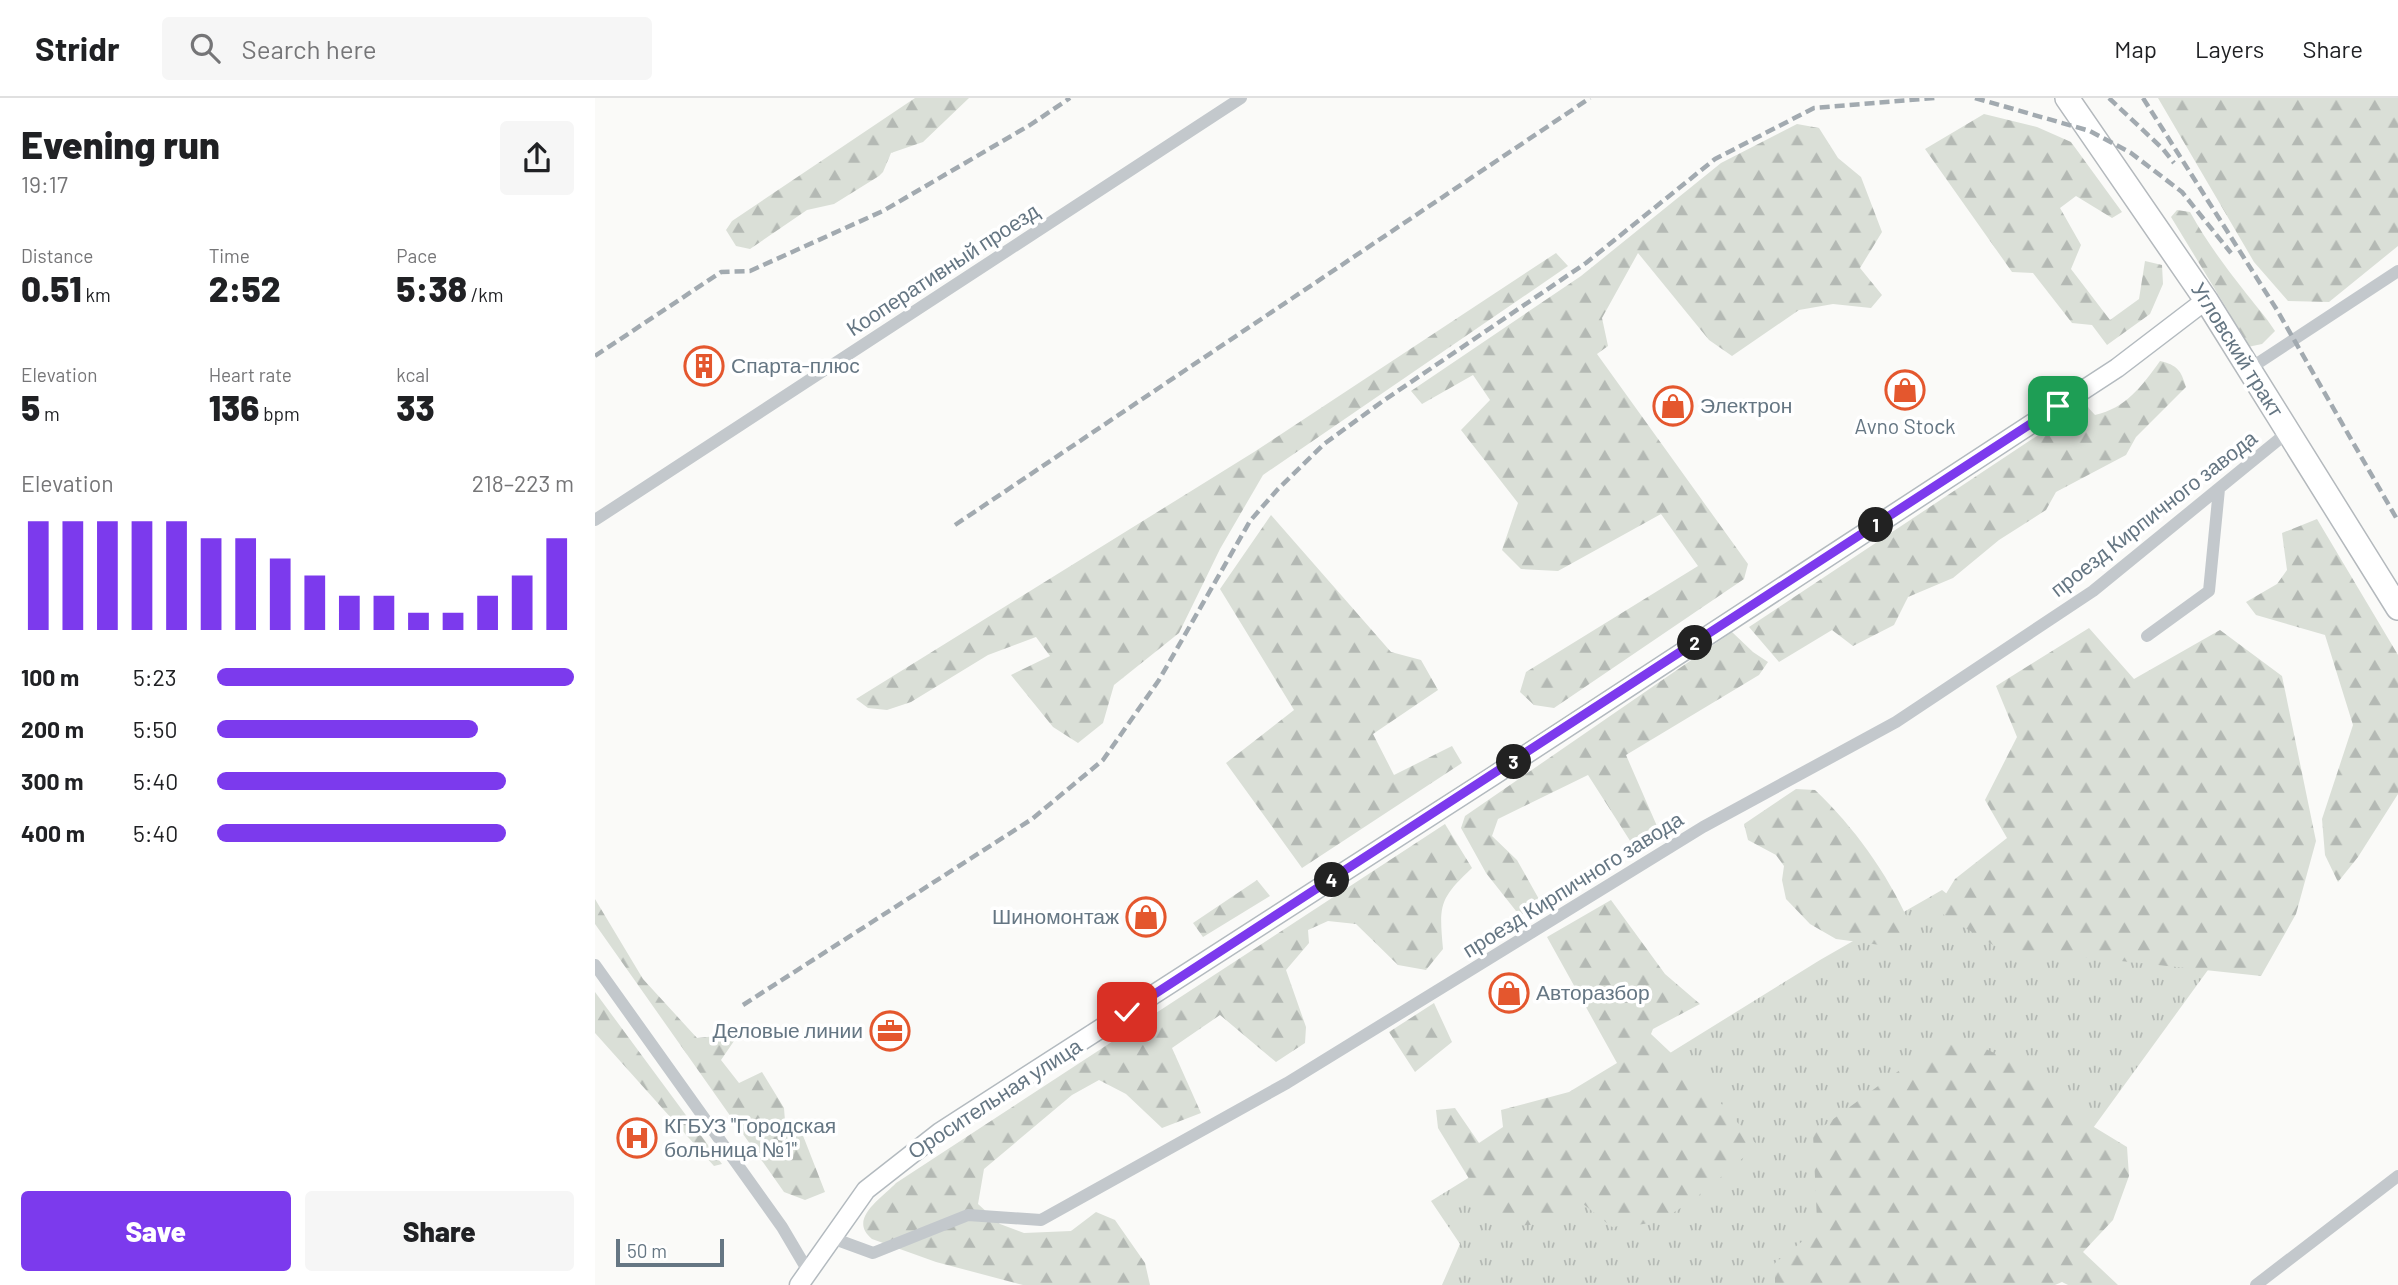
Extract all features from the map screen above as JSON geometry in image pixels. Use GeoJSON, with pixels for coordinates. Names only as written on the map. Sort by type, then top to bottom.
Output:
{"type":"FeatureCollection","features":[{"type":"Feature","properties":{"kind":"highway","name":"Угловский тракт"},"geometry":{"type":"LineString","coordinates":[[2067,98],[2206,300],[2398,608]]}},
{"type":"Feature","properties":{"kind":"main road","name":"Оросительная улица"},"geometry":{"type":"LineString","coordinates":[[804,1278],[866,1190],[940,1132],[1493,776],[2117,368],[2206,300]]}},
{"type":"Feature","properties":{"kind":"street","name":"Кооперативный проезд"},"geometry":{"type":"LineString","coordinates":[[595,520],[1241,98]]}},
{"type":"Feature","properties":{"kind":"street"},"geometry":{"type":"LineString","coordinates":[[2249,369],[2398,271]]}},
{"type":"Feature","properties":{"kind":"street","name":"проезд Кирпичного завода"},"geometry":{"type":"LineString","coordinates":[[832,1238],[873,1254],[968,1215],[1041,1220],[1287,1083],[1703,827],[1896,722],[2093,591],[2288,432]]}},
{"type":"Feature","properties":{"kind":"street"},"geometry":{"type":"LineString","coordinates":[[2147,635],[2209,591],[2219,489]]}},
{"type":"Feature","properties":{"kind":"street"},"geometry":{"type":"LineString","coordinates":[[595,965],[782,1227],[804,1278]]}},
{"type":"Feature","properties":{"kind":"street"},"geometry":{"type":"LineString","coordinates":[[2256,1285],[2398,1176]]}},
{"type":"Feature","properties":{"kind":"green space"},"geometry":{"type":"Polygon","coordinates":[[[915,98],[969,98],[923,142],[891,153],[879,176],[834,204],[807,210],[750,249],[736,246],[726,230],[732,221],[915,98]]]}},
{"type":"Feature","properties":{"kind":"green space"},"geometry":{"type":"Polygon","coordinates":[[[2158,98],[2398,98],[2398,246],[2329,302],[2288,301],[2254,262],[2158,98]]]}},
{"type":"Feature","properties":{"kind":"green space"},"geometry":{"type":"Polygon","coordinates":[[[1984,114],[2037,127],[2071,142],[2122,212],[2112,218],[2076,196],[2060,208],[2081,245],[2071,269],[2110,320],[2139,299],[2145,261],[2162,265],[2163,284],[2150,314],[2107,345],[2092,325],[2072,323],[2033,273],[2012,272],[1925,149],[1984,114]]]}},
{"type":"Feature","properties":{"kind":"green space"},"geometry":{"type":"Polygon","coordinates":[[[1797,124],[1819,128],[1838,158],[1861,177],[1882,232],[1860,268],[1882,295],[1871,308],[1833,304],[1799,310],[1732,356],[1709,340],[1638,253],[1602,318],[1608,346],[1597,354],[1748,564],[1744,579],[1554,708],[1534,705],[1520,692],[1526,672],[1698,566],[1661,514],[1558,571],[1521,569],[1502,550],[1518,503],[1461,430],[1490,400],[1473,375],[1422,404],[1411,391],[1581,276],[1721,163],[1797,124]]]}},
{"type":"Feature","properties":{"kind":"green space"},"geometry":{"type":"Polygon","coordinates":[[[2177,210],[2190,212],[2221,261],[2275,331],[2262,344],[2243,348],[2229,330],[2230,314],[2171,217],[2177,210]]]}},
{"type":"Feature","properties":{"kind":"green space"},"geometry":{"type":"Polygon","coordinates":[[[1556,253],[1568,266],[1263,475],[1220,549],[1179,633],[1114,685],[1103,723],[1078,743],[1053,727],[1011,675],[1050,656],[1036,637],[988,655],[911,702],[887,710],[868,708],[856,699],[1254,452],[1556,253]]]}},
{"type":"Feature","properties":{"kind":"green space"},"geometry":{"type":"Polygon","coordinates":[[[2160,361],[2177,369],[2186,387],[2136,437],[2126,455],[2056,492],[2046,510],[1999,540],[1953,578],[1908,597],[1894,625],[1853,646],[1832,630],[1779,662],[1749,627],[2085,404],[2095,415],[2116,407],[2140,387],[2160,361]]]}},
{"type":"Feature","properties":{"kind":"green space"},"geometry":{"type":"Polygon","coordinates":[[[1271,515],[1391,652],[1421,660],[1438,690],[1373,734],[1394,775],[1452,746],[1462,763],[1302,868],[1226,763],[1294,710],[1220,589],[1271,515]]]}},
{"type":"Feature","properties":{"kind":"green space"},"geometry":{"type":"Polygon","coordinates":[[[2317,519],[2398,655],[2398,794],[2358,857],[2338,882],[2325,855],[2322,819],[2353,725],[2325,635],[2256,615],[2246,602],[2277,584],[2287,570],[2282,533],[2317,519]]]}},
{"type":"Feature","properties":{"kind":"green space"},"geometry":{"type":"Polygon","coordinates":[[[2089,628],[2134,679],[2220,630],[2282,676],[2316,841],[2296,914],[2261,976],[1998,948],[1936,910],[1955,879],[2007,838],[1985,800],[2017,737],[1996,686],[2089,628]]]}},
{"type":"Feature","properties":{"kind":"green space"},"geometry":{"type":"Polygon","coordinates":[[[1732,632],[1768,662],[1759,675],[1626,755],[1660,833],[1634,847],[1588,775],[1498,819],[1492,836],[1517,860],[1540,901],[1523,914],[1516,911],[1486,873],[1461,828],[1465,816],[1732,632]]]}},
{"type":"Feature","properties":{"kind":"green space"},"geometry":{"type":"Polygon","coordinates":[[[1796,789],[1815,790],[1856,835],[1880,868],[1909,922],[1895,947],[1836,939],[1810,924],[1786,899],[1782,880],[1784,866],[1776,855],[1748,840],[1744,824],[1796,789]]]}},
{"type":"Feature","properties":{"kind":"green space"},"geometry":{"type":"Polygon","coordinates":[[[1445,824],[1472,868],[1447,896],[1441,922],[1443,949],[1426,970],[1398,965],[1356,924],[1328,921],[1308,930],[1309,943],[1286,970],[1306,1027],[1305,1043],[1276,1062],[1220,1015],[1172,1048],[1201,1113],[1162,1128],[1126,1094],[1099,1080],[1072,1095],[984,1169],[978,1204],[1000,1224],[1024,1233],[1071,1231],[1096,1212],[1115,1220],[1145,1263],[1150,1285],[1023,1285],[936,1262],[872,1239],[865,1231],[863,1224],[869,1209],[896,1183],[1445,824]]]}},
{"type":"Feature","properties":{"kind":"green space"},"geometry":{"type":"Polygon","coordinates":[[[1257,880],[1270,896],[1203,937],[1193,923],[1257,880]]]}},
{"type":"Feature","properties":{"kind":"green space"},"geometry":{"type":"Polygon","coordinates":[[[1942,890],[2018,949],[2245,919],[1979,1285],[1442,1285],[1460,1244],[1431,1201],[1820,960],[1942,890]]]}},
{"type":"Feature","properties":{"kind":"green space"},"geometry":{"type":"Polygon","coordinates":[[[595,899],[643,979],[697,1038],[717,1036],[734,1041],[721,1060],[739,1083],[762,1072],[784,1108],[785,1121],[802,1133],[825,1192],[805,1200],[784,1192],[595,924],[595,899]]]}},
{"type":"Feature","properties":{"kind":"green space"},"geometry":{"type":"Polygon","coordinates":[[[1611,900],[1665,974],[1700,1004],[1653,1029],[1651,1034],[1705,1085],[1757,1145],[1698,1196],[1673,1213],[1655,1221],[1612,1227],[1577,1199],[1530,1225],[1498,1226],[1438,1128],[1436,1110],[1455,1108],[1479,1143],[1503,1127],[1501,1110],[1569,1092],[1617,1063],[1547,937],[1611,900]]]}},
{"type":"Feature","properties":{"kind":"green space"},"geometry":{"type":"Polygon","coordinates":[[[595,992],[722,1164],[714,1166],[595,1033],[595,992]]]}},
{"type":"Feature","properties":{"kind":"green space"},"geometry":{"type":"Polygon","coordinates":[[[1434,1003],[1452,1042],[1415,1072],[1389,1032],[1434,1003]]]}},
{"type":"Feature","properties":{"kind":"green space"},"geometry":{"type":"Polygon","coordinates":[[[1952,1033],[2039,1074],[2057,1086],[2071,1113],[2127,1147],[2129,1176],[2113,1220],[2083,1252],[2118,1285],[2068,1285],[2062,1282],[2055,1285],[1775,1285],[1775,1263],[1809,1236],[1817,1221],[1813,1134],[1923,1053],[1934,1040],[1952,1033]]]}},
{"type":"Feature","properties":{"kind":"railway"},"geometry":{"type":"LineString","coordinates":[[595,356],[721,272],[750,271],[883,211],[1030,125],[1070,98]]}},
{"type":"Feature","properties":{"kind":"railway"},"geometry":{"type":"LineString","coordinates":[[955,525],[1590,98]]}},
{"type":"Feature","properties":{"kind":"railway"},"geometry":{"type":"LineString","coordinates":[[743,1005],[1032,819],[1103,760],[1159,680],[1250,521],[1324,444],[1586,263],[1715,159],[1814,108],[1935,98]]}},
{"type":"Feature","properties":{"kind":"railway"},"geometry":{"type":"LineString","coordinates":[[1975,98],[2090,131],[2131,153],[2182,192],[2231,253]]}},
{"type":"Feature","properties":{"kind":"railway"},"geometry":{"type":"LineString","coordinates":[[2109,98],[2163,149],[2174,163]]}},
{"type":"Feature","properties":{"kind":"railway"},"geometry":{"type":"LineString","coordinates":[[2143,98],[2277,310],[2398,521]]}},
{"type":"Feature","properties":{"kind":"place","name":"Спарта-плюс"},"geometry":{"type":"Point","coordinates":[704,366]}},
{"type":"Feature","properties":{"kind":"place","name":"Avno Stoсk"},"geometry":{"type":"Point","coordinates":[1905,390]}},
{"type":"Feature","properties":{"kind":"place","name":"Электрон"},"geometry":{"type":"Point","coordinates":[1673,406]}},
{"type":"Feature","properties":{"kind":"place","name":"Шиномонтаж"},"geometry":{"type":"Point","coordinates":[1146,917]}},
{"type":"Feature","properties":{"kind":"place","name":"Авторазбор"},"geometry":{"type":"Point","coordinates":[1509,993]}},
{"type":"Feature","properties":{"kind":"place","name":"Деловые линии"},"geometry":{"type":"Point","coordinates":[890,1031]}},
{"type":"Feature","properties":{"kind":"place","name":"КГБУЗ \"Городская больница №1\""},"geometry":{"type":"Point","coordinates":[637,1138]}},
{"type":"Feature","properties":{"kind":"route"},"geometry":{"type":"LineString","coordinates":[[1127,1012],[2058,406]]}}]}
